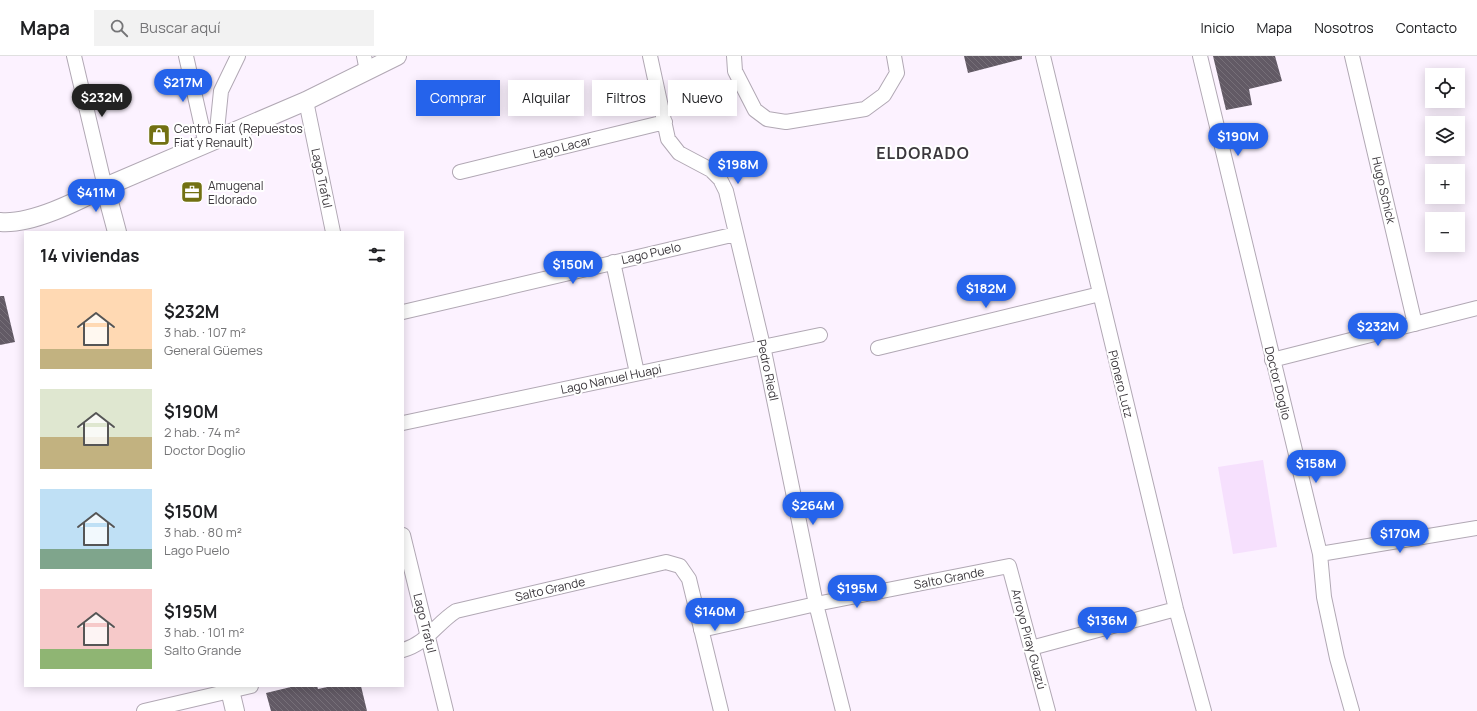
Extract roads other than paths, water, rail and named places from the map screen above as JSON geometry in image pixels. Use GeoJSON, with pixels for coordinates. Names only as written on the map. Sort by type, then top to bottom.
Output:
{"type":"FeatureCollection","features":[{"type":"Feature","properties":{"kind":"main road"},"geometry":{"type":"LineString","coordinates":[[2,224],[38,216],[79,200],[105,187],[306,101],[366,63],[397,56]]}},
{"type":"Feature","properties":{"kind":"main road"},"geometry":{"type":"LineString","coordinates":[[105,187],[117,231]]}},
{"type":"Feature","properties":{"kind":"main road"},"geometry":{"type":"LineString","coordinates":[[230,688],[235,711]]}},
{"type":"Feature","properties":{"kind":"street"},"geometry":{"type":"LineString","coordinates":[[74,56],[105,187]]}},
{"type":"Feature","properties":{"kind":"street"},"geometry":{"type":"LineString","coordinates":[[186,56],[211,142]]}},
{"type":"Feature","properties":{"kind":"street"},"geometry":{"type":"LineString","coordinates":[[211,142],[221,91],[238,56]]}},
{"type":"Feature","properties":{"kind":"street","name":"Pedro Riedl"},"geometry":{"type":"LineString","coordinates":[[650,56],[668,139],[679,153],[711,170],[720,179],[726,191],[763,346],[816,604],[843,711]]}},
{"type":"Feature","properties":{"kind":"street"},"geometry":{"type":"LineString","coordinates":[[734,56],[735,71],[755,110],[767,119],[786,122],[865,109],[884,95],[897,73],[894,56]]}},
{"type":"Feature","properties":{"kind":"street","name":"Pionero Lutz"},"geometry":{"type":"LineString","coordinates":[[1043,56],[1176,609],[1204,711]]}},
{"type":"Feature","properties":{"kind":"street","name":"Doctor Doglio"},"geometry":{"type":"LineString","coordinates":[[1200,56],[1272,360],[1320,554],[1324,597],[1337,658],[1352,711]]}},
{"type":"Feature","properties":{"kind":"street","name":"Hugo Schick"},"geometry":{"type":"LineString","coordinates":[[1352,56],[1415,324]]}},
{"type":"Feature","properties":{"kind":"street","name":"Lago Traful"},"geometry":{"type":"LineString","coordinates":[[306,101],[333,231]]}},
{"type":"Feature","properties":{"kind":"street","name":"Lago Lacar"},"geometry":{"type":"LineString","coordinates":[[460,172],[665,122]]}},
{"type":"Feature","properties":{"kind":"street","name":"Lago Puelo"},"geometry":{"type":"LineString","coordinates":[[404,312],[736,234]]}},
{"type":"Feature","properties":{"kind":"street"},"geometry":{"type":"LineString","coordinates":[[613,262],[637,373]]}},
{"type":"Feature","properties":{"kind":"street"},"geometry":{"type":"LineString","coordinates":[[878,348],[1100,294]]}},
{"type":"Feature","properties":{"kind":"street"},"geometry":{"type":"LineString","coordinates":[[1272,360],[1477,308]]}},
{"type":"Feature","properties":{"kind":"street","name":"Lago Nahuel Huapi"},"geometry":{"type":"LineString","coordinates":[[404,423],[820,335]]}},
{"type":"Feature","properties":{"kind":"street"},"geometry":{"type":"LineString","coordinates":[[1320,554],[1477,528]]}},
{"type":"Feature","properties":{"kind":"street","name":"Lago Traful"},"geometry":{"type":"LineString","coordinates":[[404,539],[446,711]]}},
{"type":"Feature","properties":{"kind":"street","name":"Salto Grande"},"geometry":{"type":"LineString","coordinates":[[428,637],[444,618],[456,611],[666,562],[680,566],[690,579],[701,630],[816,604],[1009,566]]}},
{"type":"Feature","properties":{"kind":"street","name":"Arroyo Piray Guazú"},"geometry":{"type":"LineString","coordinates":[[1009,566],[1048,711]]}},
{"type":"Feature","properties":{"kind":"street"},"geometry":{"type":"LineString","coordinates":[[1031,648],[1176,609]]}},
{"type":"Feature","properties":{"kind":"street"},"geometry":{"type":"LineString","coordinates":[[701,630],[721,711]]}},
{"type":"Feature","properties":{"kind":"street"},"geometry":{"type":"LineString","coordinates":[[404,649],[428,637]]}},
{"type":"Feature","properties":{"kind":"street"},"geometry":{"type":"LineString","coordinates":[[144,711],[230,688],[240,687]]}},
{"type":"Feature","properties":{"kind":"place","name":"Centro Fiat (Repuestos Fiat y Renault)"},"geometry":{"type":"Point","coordinates":[159,135]}},
{"type":"Feature","properties":{"kind":"place","name":"Amugenal Eldorado"},"geometry":{"type":"Point","coordinates":[192,192]}},
{"type":"Feature","properties":{"kind":"district","name":"ELDORADO"},"geometry":{"type":"Point","coordinates":[923,153]}}]}
